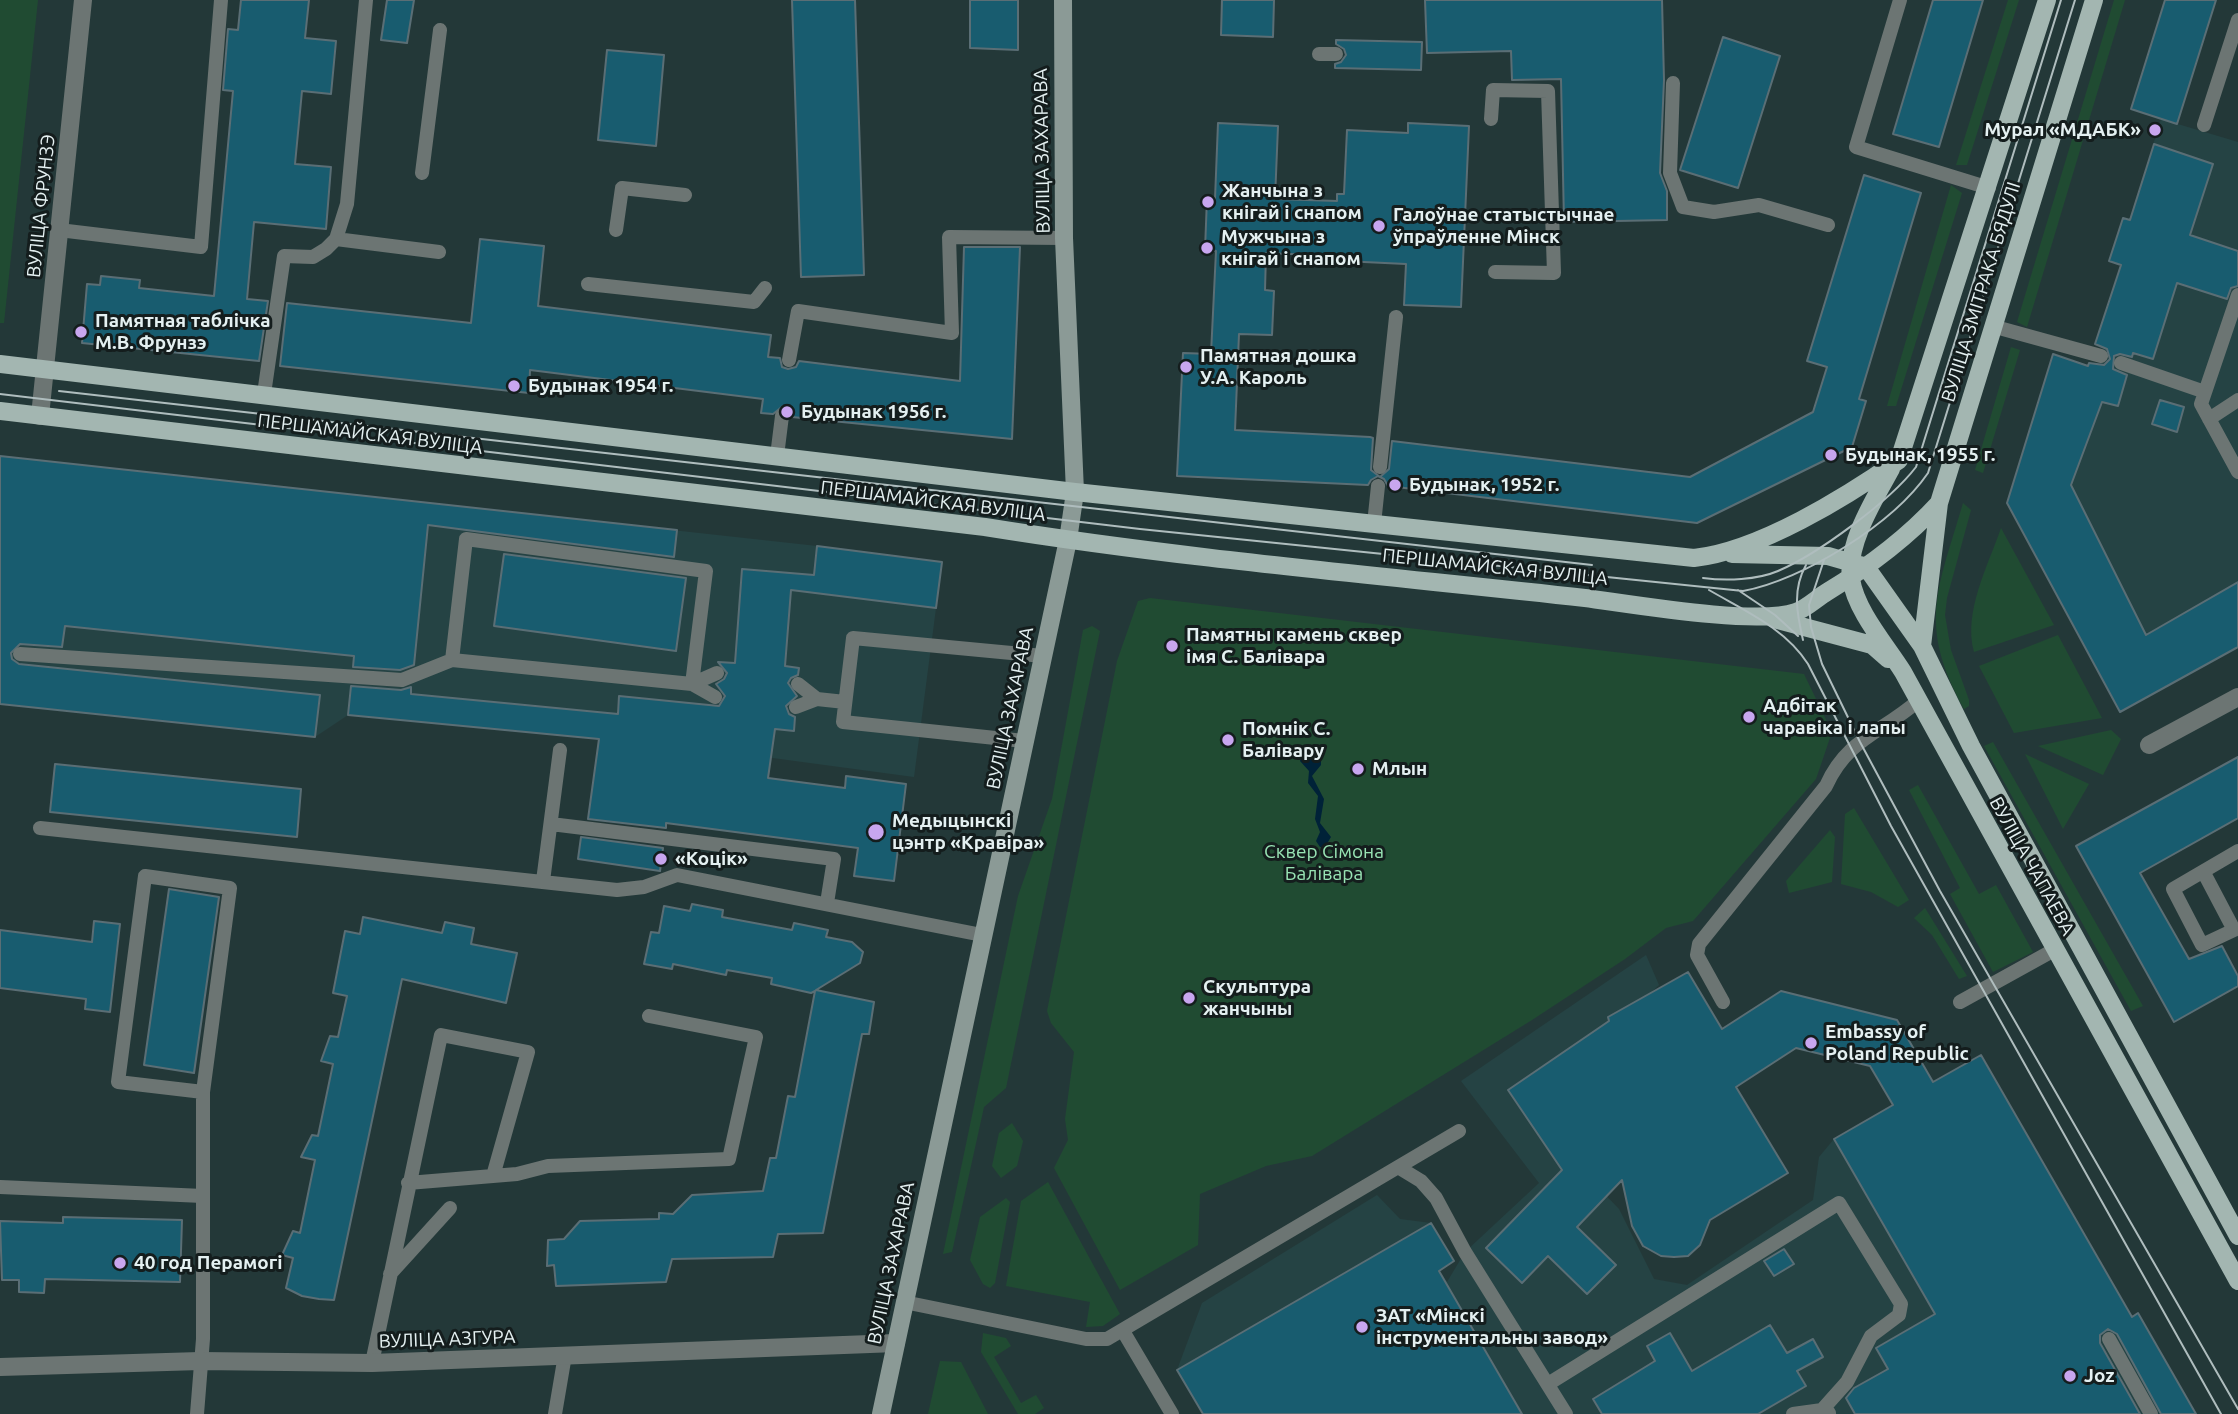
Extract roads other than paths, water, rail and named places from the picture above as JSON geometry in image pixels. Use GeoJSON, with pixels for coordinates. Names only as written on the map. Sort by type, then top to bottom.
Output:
{"type":"FeatureCollection","features":[{"type":"Feature","properties":{"kind":"main road","name":"ВУЛІЦА ЗАХАРАВА"},"geometry":{"type":"LineString","coordinates":[[881,1414],[1068,540],[1075,492],[1064,238],[1063,0]]}},
{"type":"Feature","properties":{"kind":"main road","name":"ВУЛІЦА ЗМІТРАКА БЯДУЛІ"},"geometry":{"type":"LineString","coordinates":[[1893,465],[1899,460],[1989,188],[2047,0]]}},
{"type":"Feature","properties":{"kind":"main road","name":"ВУЛІЦА ЗМІТРАКА БЯДУЛІ"},"geometry":{"type":"LineString","coordinates":[[1856,569],[1922,522],[1939,503],[2094,0]]}},
{"type":"Feature","properties":{"kind":"main road","name":"ПЕРШАМАЙСКАЯ ВУЛІЦА"},"geometry":{"type":"LineString","coordinates":[[0,364],[1075,492],[1694,558],[1721,554],[1834,504],[1893,465]]}},
{"type":"Feature","properties":{"kind":"main road","name":"ПЕРШАМАЙСКАЯ ВУЛІЦА"},"geometry":{"type":"LineString","coordinates":[[0,411],[985,527],[1068,540],[1760,616],[1796,612],[1856,569]]}},
{"type":"Feature","properties":{"kind":"main road"},"geometry":{"type":"LineString","coordinates":[[1721,554],[1828,556],[1856,569],[1865,515],[1893,465]]}},
{"type":"Feature","properties":{"kind":"main road"},"geometry":{"type":"LineString","coordinates":[[1922,646],[1939,503]]}},
{"type":"Feature","properties":{"kind":"main road","name":"ВУЛІЦА ЧАПАЕВА"},"geometry":{"type":"LineString","coordinates":[[1856,569],[1922,646],[1976,754],[2238,1236]]}},
{"type":"Feature","properties":{"kind":"main road","name":"ВУЛІЦА ЧАПАЕВА"},"geometry":{"type":"LineString","coordinates":[[1856,569],[1858,600],[1903,672],[2238,1281]]}},
{"type":"Feature","properties":{"kind":"main road"},"geometry":{"type":"LineString","coordinates":[[1760,616],[1872,645],[1903,672]]}},
{"type":"Feature","properties":{"kind":"street","name":"ВУЛІЦА ФРУНЗЭ"},"geometry":{"type":"LineString","coordinates":[[40,416],[83,0]]}},
{"type":"Feature","properties":{"kind":"street"},"geometry":{"type":"LineString","coordinates":[[2148,745],[2238,697]]}},
{"type":"Feature","properties":{"kind":"street","name":"ВУЛІЦА АЗГУРА"},"geometry":{"type":"LineString","coordinates":[[0,1367],[200,1361],[372,1363],[896,1343]]}},
{"type":"Feature","properties":{"kind":"lane"},"geometry":{"type":"LineString","coordinates":[[59,230],[201,247],[221,0]]}},
{"type":"Feature","properties":{"kind":"lane"},"geometry":{"type":"LineString","coordinates":[[264,394],[284,257],[313,257],[336,239],[347,204],[366,0]]}},
{"type":"Feature","properties":{"kind":"lane"},"geometry":{"type":"LineString","coordinates":[[1900,0],[1856,147],[1989,188]]}},
{"type":"Feature","properties":{"kind":"lane"},"geometry":{"type":"LineString","coordinates":[[2204,125],[2238,20]]}},
{"type":"Feature","properties":{"kind":"lane"},"geometry":{"type":"LineString","coordinates":[[422,173],[440,30]]}},
{"type":"Feature","properties":{"kind":"lane"},"geometry":{"type":"LineString","coordinates":[[1319,54],[1336,54]]}},
{"type":"Feature","properties":{"kind":"lane"},"geometry":{"type":"LineString","coordinates":[[1673,83],[1670,173],[1683,207],[1714,212],[1759,205],[1828,225]]}},
{"type":"Feature","properties":{"kind":"lane"},"geometry":{"type":"LineString","coordinates":[[1492,119],[1493,90],[1548,91],[1554,273],[1495,272]]}},
{"type":"Feature","properties":{"kind":"lane"},"geometry":{"type":"LineString","coordinates":[[616,230],[622,188],[685,195]]}},
{"type":"Feature","properties":{"kind":"lane"},"geometry":{"type":"LineString","coordinates":[[789,360],[798,311],[952,333],[950,237],[1064,238]]}},
{"type":"Feature","properties":{"kind":"lane"},"geometry":{"type":"LineString","coordinates":[[336,239],[439,252]]}},
{"type":"Feature","properties":{"kind":"lane"},"geometry":{"type":"LineString","coordinates":[[588,284],[754,302],[765,288]]}},
{"type":"Feature","properties":{"kind":"lane"},"geometry":{"type":"LineString","coordinates":[[2238,295],[2201,404],[2238,472]]}},
{"type":"Feature","properties":{"kind":"lane"},"geometry":{"type":"LineString","coordinates":[[1380,467],[1396,317]]}},
{"type":"Feature","properties":{"kind":"lane"},"geometry":{"type":"LineString","coordinates":[[1992,326],[2101,356]]}},
{"type":"Feature","properties":{"kind":"lane"},"geometry":{"type":"LineString","coordinates":[[2121,363],[2205,392]]}},
{"type":"Feature","properties":{"kind":"lane"},"geometry":{"type":"LineString","coordinates":[[2209,419],[2238,400]]}},
{"type":"Feature","properties":{"kind":"lane"},"geometry":{"type":"LineString","coordinates":[[777,456],[782,416]]}},
{"type":"Feature","properties":{"kind":"lane"},"geometry":{"type":"LineString","coordinates":[[1374,524],[1377,486]]}},
{"type":"Feature","properties":{"kind":"lane"},"geometry":{"type":"LineString","coordinates":[[452,660],[466,539],[706,571],[692,684]]}},
{"type":"Feature","properties":{"kind":"lane"},"geometry":{"type":"LineString","coordinates":[[1024,741],[843,722],[853,638],[1043,656]]}},
{"type":"Feature","properties":{"kind":"lane"},"geometry":{"type":"LineString","coordinates":[[20,654],[402,680],[452,660],[692,684],[715,697]]}},
{"type":"Feature","properties":{"kind":"lane"},"geometry":{"type":"LineString","coordinates":[[692,684],[717,673]]}},
{"type":"Feature","properties":{"kind":"lane"},"geometry":{"type":"LineString","coordinates":[[797,684],[817,699]]}},
{"type":"Feature","properties":{"kind":"lane"},"geometry":{"type":"LineString","coordinates":[[796,708],[817,699],[845,702]]}},
{"type":"Feature","properties":{"kind":"lane"},"geometry":{"type":"LineString","coordinates":[[1723,1002],[1697,955],[1699,944],[1826,786],[1836,763],[1849,749],[1918,701]]}},
{"type":"Feature","properties":{"kind":"lane"},"geometry":{"type":"LineString","coordinates":[[543,881],[560,750]]}},
{"type":"Feature","properties":{"kind":"lane"},"geometry":{"type":"LineString","coordinates":[[551,824],[834,859],[827,903]]}},
{"type":"Feature","properties":{"kind":"lane"},"geometry":{"type":"LineString","coordinates":[[40,828],[617,890],[644,887],[677,875],[982,935]]}},
{"type":"Feature","properties":{"kind":"lane"},"geometry":{"type":"LineString","coordinates":[[2204,873],[2236,934],[2202,945],[2173,889],[2238,851]]}},
{"type":"Feature","properties":{"kind":"lane"},"geometry":{"type":"LineString","coordinates":[[197,1414],[203,1091],[230,888],[145,877],[118,1082],[203,1091]]}},
{"type":"Feature","properties":{"kind":"lane"},"geometry":{"type":"LineString","coordinates":[[1960,1002],[2054,950]]}},
{"type":"Feature","properties":{"kind":"lane"},"geometry":{"type":"LineString","coordinates":[[408,1183],[493,1176],[548,1166],[729,1159],[756,1037],[649,1016]]}},
{"type":"Feature","properties":{"kind":"lane"},"geometry":{"type":"LineString","coordinates":[[372,1363],[441,1035],[528,1052],[493,1176]]}},
{"type":"Feature","properties":{"kind":"lane"},"geometry":{"type":"LineString","coordinates":[[904,1302],[1086,1339],[1107,1339],[1459,1131]]}},
{"type":"Feature","properties":{"kind":"lane"},"geometry":{"type":"LineString","coordinates":[[1398,1167],[1413,1175],[1436,1198],[1465,1252],[1566,1414]]}},
{"type":"Feature","properties":{"kind":"lane"},"geometry":{"type":"LineString","coordinates":[[0,1187],[203,1196]]}},
{"type":"Feature","properties":{"kind":"lane"},"geometry":{"type":"LineString","coordinates":[[1548,1384],[1839,1203],[1901,1304],[1899,1315],[1871,1336],[1847,1382],[1826,1412],[1793,1414]]}},
{"type":"Feature","properties":{"kind":"lane"},"geometry":{"type":"LineString","coordinates":[[389,1275],[450,1208]]}},
{"type":"Feature","properties":{"kind":"lane"},"geometry":{"type":"LineString","coordinates":[[1123,1331],[1172,1414]]}},
{"type":"Feature","properties":{"kind":"lane"},"geometry":{"type":"LineString","coordinates":[[2109,1339],[2151,1414]]}},
{"type":"Feature","properties":{"kind":"lane"},"geometry":{"type":"LineString","coordinates":[[555,1414],[565,1354]]}},
{"type":"Feature","properties":{"kind":"tram line"},"geometry":{"type":"LineString","coordinates":[[1703,578],[1751,578],[1770,574],[1794,563],[1832,540],[1871,510],[1916,467],[2061,0]]}},
{"type":"Feature","properties":{"kind":"tram line"},"geometry":{"type":"LineString","coordinates":[[0,394],[1140,529],[1743,591],[1792,575],[1845,547],[1893,511],[1928,473],[2075,0]]}},
{"type":"Feature","properties":{"kind":"tram line"},"geometry":{"type":"LineString","coordinates":[[59,391],[1592,565]]}},
{"type":"Feature","properties":{"kind":"tram line"},"geometry":{"type":"LineString","coordinates":[[1824,560],[1809,605],[1811,627],[1822,664],[1860,742],[1940,891],[2238,1409]]}},
{"type":"Feature","properties":{"kind":"tram line"},"geometry":{"type":"LineString","coordinates":[[1803,640],[1797,593],[1806,565]]}},
{"type":"Feature","properties":{"kind":"tram line"},"geometry":{"type":"LineString","coordinates":[[1709,590],[1776,630],[1799,651],[1808,664],[1891,826],[2221,1414]]}},
{"type":"Feature","properties":{"kind":"tram line"},"geometry":{"type":"LineString","coordinates":[[1738,590],[1775,615],[1798,636]]}},
{"type":"Feature","properties":{"kind":"place","name":"Мурал «МДАБК»"},"geometry":{"type":"Point","coordinates":[2155,130]}},
{"type":"Feature","properties":{"kind":"place","name":"Жанчына з кнігай і снапом"},"geometry":{"type":"Point","coordinates":[1208,202]}},
{"type":"Feature","properties":{"kind":"place","name":"Галоўнае статыстычнае ўпраўленне Мінск"},"geometry":{"type":"Point","coordinates":[1379,226]}},
{"type":"Feature","properties":{"kind":"place","name":"Мужчына з кнігай і снапом"},"geometry":{"type":"Point","coordinates":[1207,248]}},
{"type":"Feature","properties":{"kind":"place","name":"Памятная таблічка М.В. Фрунзэ"},"geometry":{"type":"Point","coordinates":[81,332]}},
{"type":"Feature","properties":{"kind":"place","name":"Памятная дошка У.А. Кароль"},"geometry":{"type":"Point","coordinates":[1186,367]}},
{"type":"Feature","properties":{"kind":"place","name":"Будынак 1954 г."},"geometry":{"type":"Point","coordinates":[514,386]}},
{"type":"Feature","properties":{"kind":"place","name":"Будынак 1956 г."},"geometry":{"type":"Point","coordinates":[787,412]}},
{"type":"Feature","properties":{"kind":"place","name":"Будынак, 1955 г."},"geometry":{"type":"Point","coordinates":[1831,455]}},
{"type":"Feature","properties":{"kind":"place","name":"Будынак, 1952 г."},"geometry":{"type":"Point","coordinates":[1395,485]}},
{"type":"Feature","properties":{"kind":"place","name":"Памятны камень сквер імя С. Балівара"},"geometry":{"type":"Point","coordinates":[1172,646]}},
{"type":"Feature","properties":{"kind":"place","name":"Адбітак чаравіка і лапы"},"geometry":{"type":"Point","coordinates":[1749,717]}},
{"type":"Feature","properties":{"kind":"place","name":"Помнік С. Балівару"},"geometry":{"type":"Point","coordinates":[1228,740]}},
{"type":"Feature","properties":{"kind":"place","name":"Млын"},"geometry":{"type":"Point","coordinates":[1358,769]}},
{"type":"Feature","properties":{"kind":"place","name":"Медыцынскі цэнтр «Кравіра»"},"geometry":{"type":"Point","coordinates":[876,832]}},
{"type":"Feature","properties":{"kind":"place","name":"«Коцік»"},"geometry":{"type":"Point","coordinates":[661,859]}},
{"type":"Feature","properties":{"kind":"place","name":"Скульптура жанчыны"},"geometry":{"type":"Point","coordinates":[1189,998]}},
{"type":"Feature","properties":{"kind":"place","name":"Embassy of Poland Republic"},"geometry":{"type":"Point","coordinates":[1811,1043]}},
{"type":"Feature","properties":{"kind":"place","name":"40 год Перамогі"},"geometry":{"type":"Point","coordinates":[120,1263]}},
{"type":"Feature","properties":{"kind":"place","name":"ЗАТ «Мінскі інструментальны завод»"},"geometry":{"type":"Point","coordinates":[1362,1327]}},
{"type":"Feature","properties":{"kind":"place","name":"Joz"},"geometry":{"type":"Point","coordinates":[2070,1376]}},
{"type":"Feature","properties":{"kind":"park label","name":"Сквер Сімона Балівара"},"geometry":{"type":"Point","coordinates":[1324,863]}}]}
